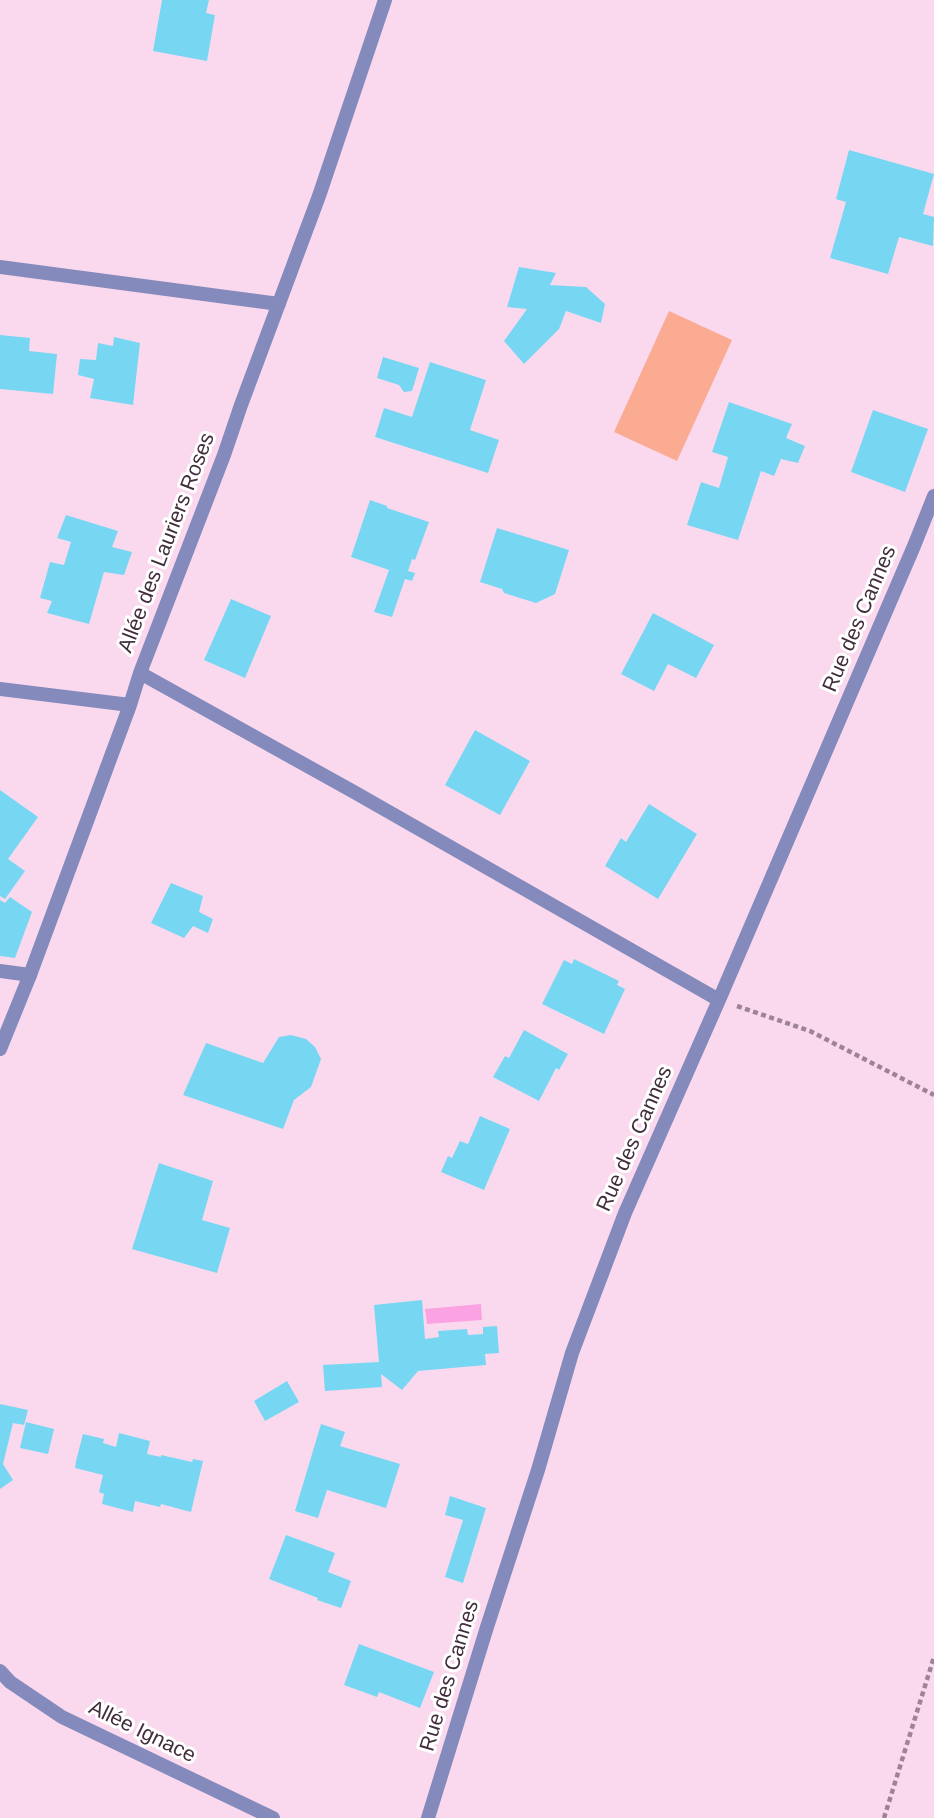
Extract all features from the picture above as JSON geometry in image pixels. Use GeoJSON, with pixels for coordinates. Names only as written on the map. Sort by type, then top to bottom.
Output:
{"type":"FeatureCollection","features":[{"type":"Feature","properties":{"kind":"street","name":"Allée des Lauriers Roses"},"geometry":{"type":"LineString","coordinates":[[385,0],[279,304],[141,673],[719,1000]]}},
{"type":"Feature","properties":{"kind":"street"},"geometry":{"type":"LineString","coordinates":[[0,267],[279,304]]}},
{"type":"Feature","properties":{"kind":"street","name":"Rue des Cannes"},"geometry":{"type":"LineString","coordinates":[[428,1818],[572,1353],[625,1213],[934,496]]}},
{"type":"Feature","properties":{"kind":"street"},"geometry":{"type":"LineString","coordinates":[[0,1049],[30,975],[141,673]]}},
{"type":"Feature","properties":{"kind":"street"},"geometry":{"type":"LineString","coordinates":[[0,689],[130,705]]}},
{"type":"Feature","properties":{"kind":"street"},"geometry":{"type":"LineString","coordinates":[[0,971],[30,975]]}},
{"type":"Feature","properties":{"kind":"street","name":"Allée Ignace"},"geometry":{"type":"LineString","coordinates":[[0,1671],[10,1682],[62,1717],[273,1818]]}},
{"type":"Feature","properties":{"kind":"path"},"geometry":{"type":"LineString","coordinates":[[719,1000],[810,1031],[934,1095]]}},
{"type":"Feature","properties":{"kind":"path"},"geometry":{"type":"LineString","coordinates":[[884,1818],[934,1657]]}},
{"type":"Feature","properties":{"kind":"shaded area"},"geometry":{"type":"Polygon","coordinates":[[[669,311],[732,340],[677,461],[614,432],[669,311]]]}},
{"type":"Feature","properties":{"kind":"shaded area"},"geometry":{"type":"Polygon","coordinates":[[[481,1304],[482,1320],[427,1324],[425,1309],[481,1304]]]}},
{"type":"Feature","properties":{"kind":"building"},"geometry":{"type":"Polygon","coordinates":[[[162,0],[209,0],[206,13],[215,15],[207,61],[153,51],[162,0]]]}},
{"type":"Feature","properties":{"kind":"building"},"geometry":{"type":"Polygon","coordinates":[[[849,150],[934,174],[923,214],[934,217],[933,246],[899,237],[888,274],[830,258],[846,202],[836,199],[849,150]]]}},
{"type":"Feature","properties":{"kind":"building"},"geometry":{"type":"Polygon","coordinates":[[[519,267],[556,273],[550,285],[586,287],[605,304],[601,323],[566,311],[559,329],[524,364],[504,341],[527,309],[507,307],[519,267]]]}},
{"type":"Feature","properties":{"kind":"building"},"geometry":{"type":"Polygon","coordinates":[[[0,335],[30,338],[29,351],[57,354],[53,394],[0,389],[0,335]]]}},
{"type":"Feature","properties":{"kind":"building"},"geometry":{"type":"Polygon","coordinates":[[[114,337],[140,343],[133,405],[90,398],[94,379],[78,375],[80,359],[96,360],[98,343],[113,346],[114,337]]]}},
{"type":"Feature","properties":{"kind":"building"},"geometry":{"type":"Polygon","coordinates":[[[383,357],[419,368],[412,391],[404,392],[399,385],[377,378],[383,357]]]}},
{"type":"Feature","properties":{"kind":"building"},"geometry":{"type":"Polygon","coordinates":[[[430,362],[486,380],[470,430],[499,440],[488,473],[375,437],[384,408],[412,417],[430,362]]]}},
{"type":"Feature","properties":{"kind":"building"},"geometry":{"type":"Polygon","coordinates":[[[729,402],[792,424],[786,438],[805,446],[798,463],[781,459],[774,476],[761,471],[738,540],[687,525],[701,482],[719,488],[728,457],[712,452],[729,402]]]}},
{"type":"Feature","properties":{"kind":"building"},"geometry":{"type":"Polygon","coordinates":[[[873,410],[928,429],[905,492],[851,472],[873,410]]]}},
{"type":"Feature","properties":{"kind":"building"},"geometry":{"type":"Polygon","coordinates":[[[370,500],[429,522],[415,560],[412,559],[408,571],[415,573],[412,581],[405,579],[392,617],[374,612],[389,570],[351,557],[370,500]]]}},
{"type":"Feature","properties":{"kind":"building"},"geometry":{"type":"Polygon","coordinates":[[[66,515],[118,531],[112,547],[132,552],[124,575],[104,572],[89,624],[47,613],[52,601],[40,598],[50,562],[64,565],[71,542],[57,538],[66,515]]]}},
{"type":"Feature","properties":{"kind":"building"},"geometry":{"type":"Polygon","coordinates":[[[497,528],[569,550],[555,594],[536,603],[480,582],[497,528]]]}},
{"type":"Feature","properties":{"kind":"building"},"geometry":{"type":"Polygon","coordinates":[[[231,599],[271,616],[245,678],[204,660],[231,599]]]}},
{"type":"Feature","properties":{"kind":"building"},"geometry":{"type":"Polygon","coordinates":[[[653,613],[714,645],[696,678],[668,664],[654,691],[621,674],[653,613]]]}},
{"type":"Feature","properties":{"kind":"building"},"geometry":{"type":"Polygon","coordinates":[[[475,730],[530,761],[500,815],[445,785],[475,730]]]}},
{"type":"Feature","properties":{"kind":"building"},"geometry":{"type":"Polygon","coordinates":[[[0,790],[38,817],[8,859],[25,871],[5,899],[0,896],[0,790]]]}},
{"type":"Feature","properties":{"kind":"building"},"geometry":{"type":"Polygon","coordinates":[[[649,804],[697,834],[658,899],[605,866],[621,838],[626,842],[649,804]]]}},
{"type":"Feature","properties":{"kind":"building"},"geometry":{"type":"Polygon","coordinates":[[[171,883],[203,896],[199,912],[213,919],[208,933],[193,926],[184,938],[151,923],[171,883]]]}},
{"type":"Feature","properties":{"kind":"building"},"geometry":{"type":"Polygon","coordinates":[[[10,897],[32,912],[15,958],[0,956],[0,900],[5,903],[10,897]]]}},
{"type":"Feature","properties":{"kind":"building"},"geometry":{"type":"Polygon","coordinates":[[[574,959],[619,981],[617,985],[625,989],[604,1034],[542,1004],[564,960],[572,964],[574,959]]]}},
{"type":"Feature","properties":{"kind":"building"},"geometry":{"type":"Polygon","coordinates":[[[524,1030],[568,1054],[559,1070],[556,1068],[539,1101],[493,1077],[505,1056],[509,1058],[524,1030]]]}},
{"type":"Feature","properties":{"kind":"building"},"geometry":{"type":"Polygon","coordinates":[[[291,1035],[306,1039],[315,1047],[321,1059],[311,1087],[294,1100],[283,1129],[183,1095],[206,1043],[263,1063],[279,1037],[291,1035]]]}},
{"type":"Feature","properties":{"kind":"building"},"geometry":{"type":"Polygon","coordinates":[[[480,1116],[510,1129],[484,1190],[441,1172],[448,1156],[452,1158],[460,1141],[468,1144],[480,1116]]]}},
{"type":"Feature","properties":{"kind":"building"},"geometry":{"type":"Polygon","coordinates":[[[159,1163],[213,1181],[202,1220],[230,1228],[217,1273],[132,1249],[159,1163]]]}},
{"type":"Feature","properties":{"kind":"building"},"geometry":{"type":"Polygon","coordinates":[[[422,1300],[425,1339],[439,1337],[438,1331],[467,1329],[468,1335],[483,1334],[483,1327],[497,1326],[499,1353],[485,1354],[486,1365],[418,1371],[402,1390],[381,1374],[382,1387],[325,1391],[323,1365],[379,1362],[374,1305],[422,1300]]]}},
{"type":"Feature","properties":{"kind":"building"},"geometry":{"type":"Polygon","coordinates":[[[287,1381],[299,1402],[265,1421],[254,1401],[287,1381]]]}},
{"type":"Feature","properties":{"kind":"building"},"geometry":{"type":"Polygon","coordinates":[[[0,1404],[28,1410],[24,1425],[13,1423],[3,1464],[13,1480],[0,1489],[0,1404]]]}},
{"type":"Feature","properties":{"kind":"building"},"geometry":{"type":"Polygon","coordinates":[[[26,1422],[54,1429],[48,1454],[20,1448],[26,1422]]]}},
{"type":"Feature","properties":{"kind":"building"},"geometry":{"type":"Polygon","coordinates":[[[321,1424],[345,1432],[340,1446],[400,1464],[386,1508],[327,1490],[318,1518],[295,1511],[321,1424]]]}},
{"type":"Feature","properties":{"kind":"building"},"geometry":{"type":"Polygon","coordinates":[[[119,1433],[150,1441],[147,1454],[192,1462],[193,1459],[203,1461],[191,1512],[135,1501],[133,1512],[102,1504],[104,1494],[99,1492],[103,1475],[75,1468],[76,1461],[83,1434],[104,1439],[103,1443],[116,1447],[119,1433]]]}},
{"type":"Feature","properties":{"kind":"building"},"geometry":{"type":"Polygon","coordinates":[[[450,1496],[486,1508],[463,1583],[445,1577],[463,1520],[445,1515],[450,1496]]]}},
{"type":"Feature","properties":{"kind":"building"},"geometry":{"type":"Polygon","coordinates":[[[286,1535],[335,1553],[328,1572],[351,1581],[341,1608],[269,1579],[286,1535]]]}},
{"type":"Feature","properties":{"kind":"building"},"geometry":{"type":"Polygon","coordinates":[[[359,1644],[434,1672],[420,1708],[379,1692],[377,1697],[344,1685],[359,1644]]]}}]}
